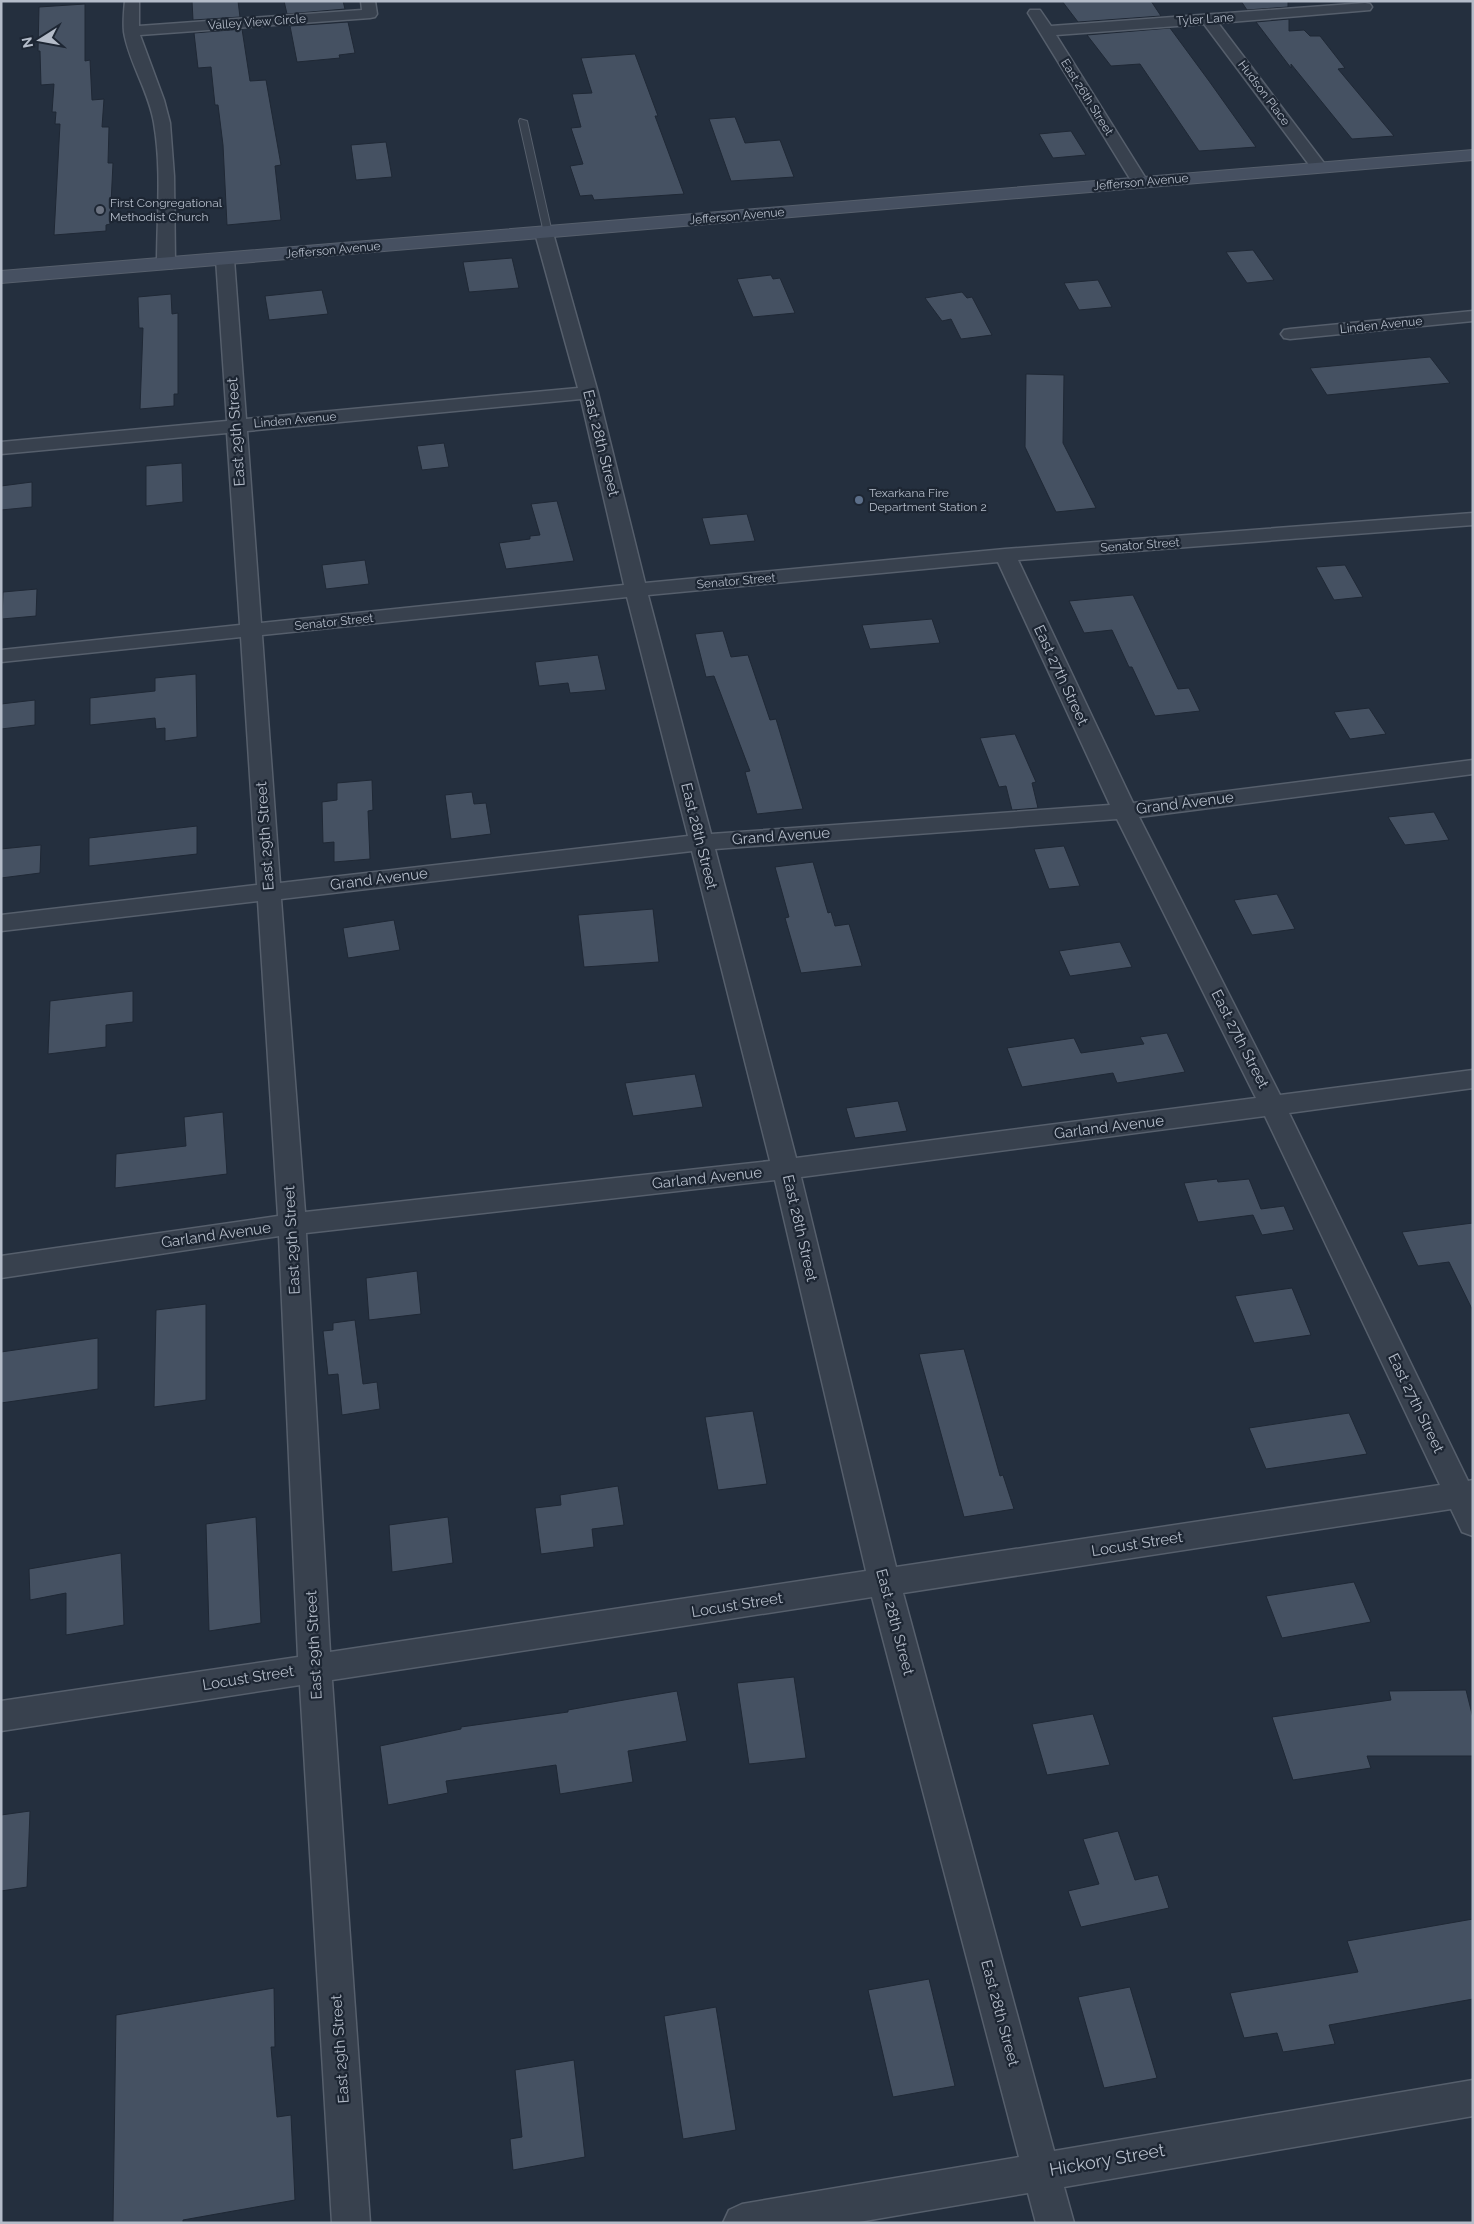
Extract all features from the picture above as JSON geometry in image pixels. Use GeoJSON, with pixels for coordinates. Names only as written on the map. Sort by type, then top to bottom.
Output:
{"type":"FeatureCollection","features":[{"type":"Feature","properties":{"kind":"main road","name":"Jefferson Avenue"},"geometry":{"type":"LineString","coordinates":[[1,278],[1473,155]]}},
{"type":"Feature","properties":{"kind":"street"},"geometry":{"type":"LineString","coordinates":[[132,1],[132,31],[142,64],[156,98],[162,123],[166,264]]}},
{"type":"Feature","properties":{"kind":"street","name":"Valley View Circle"},"geometry":{"type":"LineString","coordinates":[[132,31],[370,14],[368,1]]}},
{"type":"Feature","properties":{"kind":"street","name":"Tyler Lane"},"geometry":{"type":"LineString","coordinates":[[1046,31],[1365,7]]}},
{"type":"Feature","properties":{"kind":"street","name":"East 26th Street"},"geometry":{"type":"LineString","coordinates":[[1034,13],[1140,182]]}},
{"type":"Feature","properties":{"kind":"street","name":"Hudson Place"},"geometry":{"type":"LineString","coordinates":[[1208,19],[1319,167]]}},
{"type":"Feature","properties":{"kind":"street","name":"East 28th Street"},"geometry":{"type":"LineString","coordinates":[[546,233],[589,393],[636,590],[700,842],[786,1169],[884,1582],[1056,2223]]}},
{"type":"Feature","properties":{"kind":"street","name":"East 29th Street"},"geometry":{"type":"LineString","coordinates":[[224,259],[292,1224],[315,1668],[351,2223]]}},
{"type":"Feature","properties":{"kind":"street","name":"Linden Avenue"},"geometry":{"type":"LineString","coordinates":[[1290,334],[1473,316]]}},
{"type":"Feature","properties":{"kind":"street","name":"Linden Avenue"},"geometry":{"type":"LineString","coordinates":[[1,448],[589,393]]}},
{"type":"Feature","properties":{"kind":"street","name":"Senator Street"},"geometry":{"type":"LineString","coordinates":[[1,656],[636,590],[1006,555],[1473,519]]}},
{"type":"Feature","properties":{"kind":"street","name":"East 27th Street"},"geometry":{"type":"LineString","coordinates":[[1006,555],[1125,811],[1274,1106],[1469,1504]]}},
{"type":"Feature","properties":{"kind":"street","name":"Grand Avenue"},"geometry":{"type":"LineString","coordinates":[[1,923],[700,842],[1125,811],[1473,767]]}},
{"type":"Feature","properties":{"kind":"street","name":"Garland Avenue"},"geometry":{"type":"LineString","coordinates":[[1,1267],[292,1224],[786,1169],[1473,1079]]}},
{"type":"Feature","properties":{"kind":"street","name":"Locust Street"},"geometry":{"type":"LineString","coordinates":[[1,1716],[884,1582],[1469,1504]]}},
{"type":"Feature","properties":{"kind":"street","name":"Hickory Street"},"geometry":{"type":"LineString","coordinates":[[742,2223],[1473,2098]]}},
{"type":"Feature","properties":{"kind":"lane"},"geometry":{"type":"LineString","coordinates":[[523,121],[546,233]]}},
{"type":"Feature","properties":{"kind":"building"},"geometry":{"type":"Polygon","coordinates":[[[192,1],[238,1],[240,17],[193,20],[192,1]]]}},
{"type":"Feature","properties":{"kind":"building"},"geometry":{"type":"Polygon","coordinates":[[[284,1],[343,1],[345,9],[287,14],[284,1]]]}},
{"type":"Feature","properties":{"kind":"building"},"geometry":{"type":"Polygon","coordinates":[[[1062,1],[1151,1],[1161,16],[1078,22],[1062,1]]]}},
{"type":"Feature","properties":{"kind":"building"},"geometry":{"type":"Polygon","coordinates":[[[1241,1],[1288,1],[1288,7],[1247,10],[1241,1]]]}},
{"type":"Feature","properties":{"kind":"building"},"geometry":{"type":"Polygon","coordinates":[[[85,4],[85,61],[90,60],[92,100],[104,99],[102,127],[109,127],[108,163],[113,163],[110,224],[106,225],[106,231],[54,235],[60,124],[55,124],[56,112],[52,112],[54,84],[41,85],[40,51],[38,51],[39,7],[85,4]]]}},
{"type":"Feature","properties":{"kind":"building"},"geometry":{"type":"Polygon","coordinates":[[[1289,19],[1289,31],[1304,30],[1310,36],[1320,36],[1345,68],[1338,69],[1394,136],[1352,139],[1291,64],[1291,68],[1256,22],[1289,19]]]}},
{"type":"Feature","properties":{"kind":"building"},"geometry":{"type":"Polygon","coordinates":[[[348,22],[355,53],[339,55],[340,58],[297,62],[290,26],[348,22]]]}},
{"type":"Feature","properties":{"kind":"building"},"geometry":{"type":"Polygon","coordinates":[[[1170,28],[1256,147],[1199,151],[1140,64],[1111,66],[1087,35],[1170,28]]]}},
{"type":"Feature","properties":{"kind":"building"},"geometry":{"type":"Polygon","coordinates":[[[242,29],[250,81],[266,80],[281,165],[275,166],[281,220],[227,225],[223,145],[218,105],[215,105],[211,67],[198,68],[194,33],[242,29]]]}},
{"type":"Feature","properties":{"kind":"building"},"geometry":{"type":"Polygon","coordinates":[[[635,54],[658,116],[655,116],[684,194],[594,200],[592,195],[580,196],[570,166],[583,164],[571,128],[581,127],[572,94],[592,93],[581,58],[635,54]]]}},
{"type":"Feature","properties":{"kind":"building"},"geometry":{"type":"Polygon","coordinates":[[[735,117],[745,143],[780,140],[794,177],[731,181],[709,119],[735,117]]]}},
{"type":"Feature","properties":{"kind":"building"},"geometry":{"type":"Polygon","coordinates":[[[1071,131],[1086,155],[1053,158],[1039,134],[1071,131]]]}},
{"type":"Feature","properties":{"kind":"building"},"geometry":{"type":"Polygon","coordinates":[[[386,142],[392,177],[356,180],[351,145],[386,142]]]}},
{"type":"Feature","properties":{"kind":"building"},"geometry":{"type":"Polygon","coordinates":[[[1253,250],[1274,280],[1247,283],[1226,252],[1253,250]]]}},
{"type":"Feature","properties":{"kind":"building"},"geometry":{"type":"Polygon","coordinates":[[[512,258],[519,288],[469,292],[463,262],[512,258]]]}},
{"type":"Feature","properties":{"kind":"building"},"geometry":{"type":"Polygon","coordinates":[[[771,275],[773,279],[780,278],[795,313],[753,317],[737,279],[771,275]]]}},
{"type":"Feature","properties":{"kind":"building"},"geometry":{"type":"Polygon","coordinates":[[[1098,280],[1112,307],[1079,310],[1064,283],[1098,280]]]}},
{"type":"Feature","properties":{"kind":"building"},"geometry":{"type":"Polygon","coordinates":[[[322,290],[328,314],[269,320],[265,296],[322,290]]]}},
{"type":"Feature","properties":{"kind":"building"},"geometry":{"type":"Polygon","coordinates":[[[962,292],[967,298],[972,297],[992,335],[961,339],[951,319],[942,321],[925,298],[962,292]]]}},
{"type":"Feature","properties":{"kind":"building"},"geometry":{"type":"Polygon","coordinates":[[[171,294],[172,314],[178,313],[178,394],[174,394],[174,406],[140,409],[143,328],[139,328],[138,297],[171,294]]]}},
{"type":"Feature","properties":{"kind":"building"},"geometry":{"type":"Polygon","coordinates":[[[1430,357],[1450,383],[1327,395],[1310,368],[1430,357]]]}},
{"type":"Feature","properties":{"kind":"building"},"geometry":{"type":"Polygon","coordinates":[[[1026,374],[1064,375],[1063,443],[1096,508],[1056,512],[1025,447],[1026,374]]]}},
{"type":"Feature","properties":{"kind":"building"},"geometry":{"type":"Polygon","coordinates":[[[444,443],[449,467],[422,470],[417,446],[444,443]]]}},
{"type":"Feature","properties":{"kind":"building"},"geometry":{"type":"Polygon","coordinates":[[[182,463],[183,502],[146,506],[146,466],[182,463]]]}},
{"type":"Feature","properties":{"kind":"building"},"geometry":{"type":"Polygon","coordinates":[[[32,482],[32,507],[1,510],[1,486],[32,482]]]}},
{"type":"Feature","properties":{"kind":"building"},"geometry":{"type":"Polygon","coordinates":[[[557,501],[574,561],[506,569],[499,543],[530,539],[530,536],[540,535],[531,504],[557,501]]]}},
{"type":"Feature","properties":{"kind":"building"},"geometry":{"type":"Polygon","coordinates":[[[747,514],[755,541],[710,545],[702,518],[747,514]]]}},
{"type":"Feature","properties":{"kind":"building"},"geometry":{"type":"Polygon","coordinates":[[[365,560],[369,584],[326,589],[322,565],[365,560]]]}},
{"type":"Feature","properties":{"kind":"building"},"geometry":{"type":"Polygon","coordinates":[[[1345,565],[1363,597],[1334,600],[1316,567],[1345,565]]]}},
{"type":"Feature","properties":{"kind":"building"},"geometry":{"type":"Polygon","coordinates":[[[37,589],[36,616],[2,619],[3,592],[37,589]]]}},
{"type":"Feature","properties":{"kind":"building"},"geometry":{"type":"Polygon","coordinates":[[[1133,595],[1178,689],[1189,688],[1200,711],[1155,716],[1112,630],[1084,633],[1069,601],[1133,595]]]}},
{"type":"Feature","properties":{"kind":"building"},"geometry":{"type":"Polygon","coordinates":[[[932,619],[940,643],[870,649],[862,625],[932,619]]]}},
{"type":"Feature","properties":{"kind":"building"},"geometry":{"type":"Polygon","coordinates":[[[723,631],[731,657],[748,655],[770,720],[776,719],[803,809],[757,814],[745,772],[750,771],[714,676],[706,677],[695,634],[723,631]]]}},
{"type":"Feature","properties":{"kind":"building"},"geometry":{"type":"Polygon","coordinates":[[[598,655],[606,690],[570,693],[568,683],[539,686],[535,662],[598,655]]]}},
{"type":"Feature","properties":{"kind":"building"},"geometry":{"type":"Polygon","coordinates":[[[196,674],[197,737],[165,741],[165,728],[156,729],[155,718],[90,725],[90,698],[155,691],[155,678],[196,674]]]}},
{"type":"Feature","properties":{"kind":"building"},"geometry":{"type":"Polygon","coordinates":[[[35,700],[35,725],[1,729],[1,704],[35,700]]]}},
{"type":"Feature","properties":{"kind":"building"},"geometry":{"type":"Polygon","coordinates":[[[1369,708],[1386,734],[1350,739],[1334,712],[1369,708]]]}},
{"type":"Feature","properties":{"kind":"building"},"geometry":{"type":"Polygon","coordinates":[[[1015,734],[1036,782],[1032,783],[1038,808],[1012,810],[1006,786],[999,787],[980,738],[1015,734]]]}},
{"type":"Feature","properties":{"kind":"building"},"geometry":{"type":"Polygon","coordinates":[[[372,780],[373,810],[368,811],[370,859],[334,862],[334,842],[323,843],[322,802],[337,800],[337,783],[372,780]]]}},
{"type":"Feature","properties":{"kind":"building"},"geometry":{"type":"Polygon","coordinates":[[[472,792],[474,804],[486,803],[491,834],[451,839],[445,795],[472,792]]]}},
{"type":"Feature","properties":{"kind":"building"},"geometry":{"type":"Polygon","coordinates":[[[1434,812],[1449,840],[1405,845],[1388,817],[1434,812]]]}},
{"type":"Feature","properties":{"kind":"building"},"geometry":{"type":"Polygon","coordinates":[[[197,826],[197,854],[89,866],[89,838],[197,826]]]}},
{"type":"Feature","properties":{"kind":"building"},"geometry":{"type":"Polygon","coordinates":[[[41,845],[40,873],[1,878],[1,849],[41,845]]]}},
{"type":"Feature","properties":{"kind":"building"},"geometry":{"type":"Polygon","coordinates":[[[1064,846],[1080,886],[1049,889],[1034,849],[1064,846]]]}},
{"type":"Feature","properties":{"kind":"building"},"geometry":{"type":"Polygon","coordinates":[[[813,862],[828,913],[831,912],[835,926],[849,924],[862,966],[801,973],[785,918],[789,917],[775,867],[813,862]]]}},
{"type":"Feature","properties":{"kind":"building"},"geometry":{"type":"Polygon","coordinates":[[[1277,894],[1295,929],[1252,935],[1234,900],[1277,894]]]}},
{"type":"Feature","properties":{"kind":"building"},"geometry":{"type":"Polygon","coordinates":[[[653,909],[659,962],[584,967],[578,915],[653,909]]]}},
{"type":"Feature","properties":{"kind":"building"},"geometry":{"type":"Polygon","coordinates":[[[394,920],[400,950],[348,958],[343,928],[394,920]]]}},
{"type":"Feature","properties":{"kind":"building"},"geometry":{"type":"Polygon","coordinates":[[[1120,942],[1132,967],[1070,976],[1059,951],[1120,942]]]}},
{"type":"Feature","properties":{"kind":"building"},"geometry":{"type":"Polygon","coordinates":[[[133,991],[133,1022],[106,1025],[106,1047],[48,1054],[50,1001],[133,991]]]}},
{"type":"Feature","properties":{"kind":"building"},"geometry":{"type":"Polygon","coordinates":[[[1167,1033],[1185,1072],[1117,1083],[1113,1073],[1022,1087],[1007,1048],[1074,1038],[1081,1053],[1144,1044],[1140,1037],[1167,1033]]]}},
{"type":"Feature","properties":{"kind":"building"},"geometry":{"type":"Polygon","coordinates":[[[695,1074],[703,1107],[633,1116],[625,1083],[695,1074]]]}},
{"type":"Feature","properties":{"kind":"building"},"geometry":{"type":"Polygon","coordinates":[[[898,1101],[907,1131],[855,1138],[846,1108],[898,1101]]]}},
{"type":"Feature","properties":{"kind":"building"},"geometry":{"type":"Polygon","coordinates":[[[223,1112],[227,1174],[115,1188],[116,1154],[186,1146],[184,1117],[223,1112]]]}},
{"type":"Feature","properties":{"kind":"building"},"geometry":{"type":"Polygon","coordinates":[[[1217,1179],[1218,1182],[1249,1179],[1261,1209],[1284,1206],[1294,1230],[1262,1235],[1253,1215],[1198,1222],[1184,1183],[1217,1179]]]}},
{"type":"Feature","properties":{"kind":"building"},"geometry":{"type":"Polygon","coordinates":[[[1473,1223],[1473,1311],[1449,1262],[1418,1266],[1402,1232],[1473,1223]]]}},
{"type":"Feature","properties":{"kind":"building"},"geometry":{"type":"Polygon","coordinates":[[[417,1271],[421,1314],[369,1320],[366,1278],[417,1271]]]}},
{"type":"Feature","properties":{"kind":"building"},"geometry":{"type":"Polygon","coordinates":[[[1292,1288],[1311,1335],[1254,1343],[1235,1296],[1292,1288]]]}},
{"type":"Feature","properties":{"kind":"building"},"geometry":{"type":"Polygon","coordinates":[[[206,1304],[206,1400],[154,1407],[156,1310],[206,1304]]]}},
{"type":"Feature","properties":{"kind":"building"},"geometry":{"type":"Polygon","coordinates":[[[355,1320],[363,1384],[377,1382],[380,1409],[342,1415],[338,1374],[328,1375],[323,1331],[333,1330],[333,1323],[355,1320]]]}},
{"type":"Feature","properties":{"kind":"building"},"geometry":{"type":"Polygon","coordinates":[[[98,1338],[98,1389],[1,1403],[1,1352],[98,1338]]]}},
{"type":"Feature","properties":{"kind":"building"},"geometry":{"type":"Polygon","coordinates":[[[964,1349],[1000,1476],[1003,1475],[1014,1509],[964,1517],[919,1354],[964,1349]]]}},
{"type":"Feature","properties":{"kind":"building"},"geometry":{"type":"Polygon","coordinates":[[[753,1411],[767,1484],[718,1490],[705,1417],[753,1411]]]}},
{"type":"Feature","properties":{"kind":"building"},"geometry":{"type":"Polygon","coordinates":[[[1349,1413],[1367,1454],[1266,1469],[1249,1428],[1349,1413]]]}},
{"type":"Feature","properties":{"kind":"building"},"geometry":{"type":"Polygon","coordinates":[[[618,1486],[624,1525],[592,1529],[594,1547],[541,1554],[535,1508],[561,1505],[560,1495],[618,1486]]]}},
{"type":"Feature","properties":{"kind":"building"},"geometry":{"type":"Polygon","coordinates":[[[256,1517],[261,1623],[209,1631],[206,1524],[256,1517]]]}},
{"type":"Feature","properties":{"kind":"building"},"geometry":{"type":"Polygon","coordinates":[[[448,1517],[453,1563],[392,1572],[389,1525],[448,1517]]]}},
{"type":"Feature","properties":{"kind":"building"},"geometry":{"type":"Polygon","coordinates":[[[121,1553],[124,1625],[66,1635],[66,1593],[30,1600],[29,1569],[121,1553]]]}},
{"type":"Feature","properties":{"kind":"building"},"geometry":{"type":"Polygon","coordinates":[[[1354,1582],[1371,1622],[1282,1638],[1266,1596],[1354,1582]]]}},
{"type":"Feature","properties":{"kind":"building"},"geometry":{"type":"Polygon","coordinates":[[[794,1677],[806,1758],[749,1764],[737,1683],[794,1677]]]}},
{"type":"Feature","properties":{"kind":"building"},"geometry":{"type":"Polygon","coordinates":[[[1466,1690],[1473,1718],[1473,1756],[1367,1756],[1371,1768],[1293,1780],[1272,1717],[1391,1700],[1389,1691],[1466,1690]]]}},
{"type":"Feature","properties":{"kind":"building"},"geometry":{"type":"Polygon","coordinates":[[[677,1691],[687,1741],[628,1751],[633,1782],[560,1794],[556,1765],[446,1781],[448,1793],[388,1805],[380,1746],[461,1729],[461,1727],[568,1712],[568,1710],[677,1691]]]}},
{"type":"Feature","properties":{"kind":"building"},"geometry":{"type":"Polygon","coordinates":[[[1093,1714],[1110,1765],[1047,1775],[1032,1724],[1093,1714]]]}},
{"type":"Feature","properties":{"kind":"building"},"geometry":{"type":"Polygon","coordinates":[[[30,1811],[27,1887],[1,1891],[1,1815],[30,1811]]]}},
{"type":"Feature","properties":{"kind":"building"},"geometry":{"type":"Polygon","coordinates":[[[1118,1831],[1135,1880],[1158,1875],[1169,1908],[1081,1927],[1068,1891],[1099,1884],[1083,1839],[1118,1831]]]}},
{"type":"Feature","properties":{"kind":"building"},"geometry":{"type":"Polygon","coordinates":[[[1473,1919],[1473,1999],[1329,2025],[1335,2044],[1283,2052],[1277,2033],[1244,2038],[1230,1993],[1358,1972],[1347,1941],[1473,1919]]]}},
{"type":"Feature","properties":{"kind":"building"},"geometry":{"type":"Polygon","coordinates":[[[929,1979],[955,2086],[893,2097],[868,1990],[929,1979]]]}},
{"type":"Feature","properties":{"kind":"building"},"geometry":{"type":"Polygon","coordinates":[[[1130,1987],[1157,2078],[1104,2088],[1078,1997],[1130,1987]]]}},
{"type":"Feature","properties":{"kind":"building"},"geometry":{"type":"Polygon","coordinates":[[[274,1988],[275,2047],[271,2047],[277,2117],[291,2115],[295,2200],[183,2220],[183,2223],[113,2223],[116,2015],[274,1988]]]}},
{"type":"Feature","properties":{"kind":"building"},"geometry":{"type":"Polygon","coordinates":[[[716,2007],[736,2130],[683,2139],[664,2016],[716,2007]]]}},
{"type":"Feature","properties":{"kind":"building"},"geometry":{"type":"Polygon","coordinates":[[[574,2060],[585,2157],[513,2170],[510,2139],[522,2137],[515,2070],[574,2060]]]}},
{"type":"Feature","properties":{"kind":"place","name":"First Congregational Methodist Church"},"geometry":{"type":"Point","coordinates":[100,210]}},
{"type":"Feature","properties":{"kind":"place","name":"Texarkana Fire Department Station 2"},"geometry":{"type":"Point","coordinates":[859,500]}}]}
